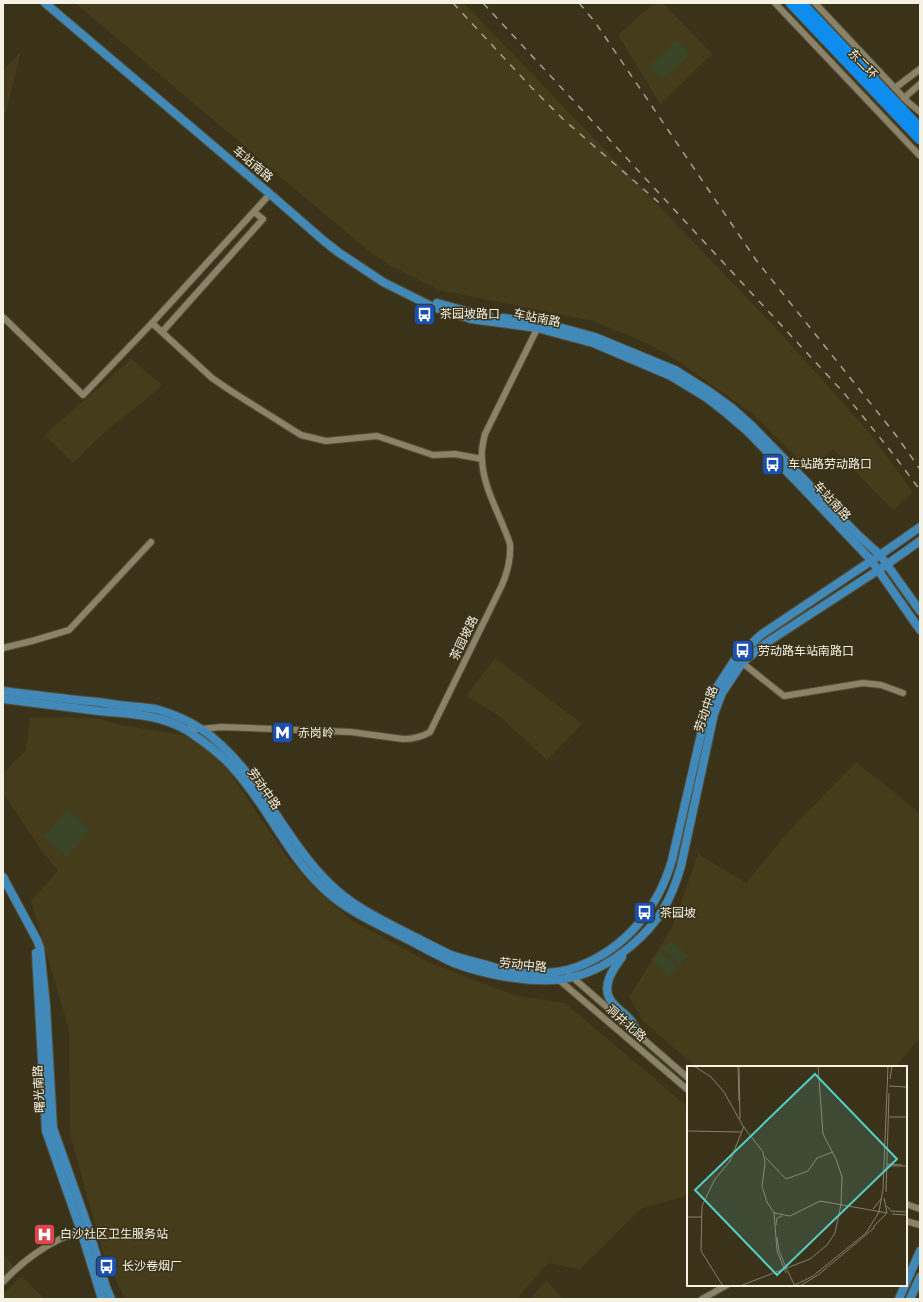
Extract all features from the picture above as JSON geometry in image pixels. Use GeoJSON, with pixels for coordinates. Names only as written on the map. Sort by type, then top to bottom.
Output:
{"type":"FeatureCollection","features":[{"type":"Feature","properties":{"kind":"highway","name":"东二环"},"geometry":{"type":"LineString","coordinates":[[790,3],[920,140]]}},
{"type":"Feature","properties":{"kind":"highway","name":"东二环"},"geometry":{"type":"LineString","coordinates":[[802,3],[920,128]]}},
{"type":"Feature","properties":{"kind":"highway"},"geometry":{"type":"LineString","coordinates":[[885,90],[920,119]]}},
{"type":"Feature","properties":{"kind":"main road","name":"车站南路"},"geometry":{"type":"LineString","coordinates":[[45,3],[338,252],[383,282],[433,307],[471,319],[538,325],[593,344],[651,366],[671,376],[707,398],[747,431],[798,482],[871,560],[920,630]]}},
{"type":"Feature","properties":{"kind":"main road","name":"车站南路"},"geometry":{"type":"LineString","coordinates":[[53,3],[342,249],[385,277],[435,302],[473,313],[595,337],[675,370],[710,392],[732,408],[752,426],[859,536],[880,555],[920,611]]}},
{"type":"Feature","properties":{"kind":"main road","name":"劳动中路"},"geometry":{"type":"LineString","coordinates":[[3,691],[158,710],[182,719],[201,729],[223,747],[251,779],[310,863],[330,884],[365,911],[451,955],[514,972],[551,972],[564,970],[575,968],[598,957],[622,942],[642,921],[658,896],[669,872],[706,713],[717,687],[762,634],[894,546],[920,526]]}},
{"type":"Feature","properties":{"kind":"main road","name":"劳动中路"},"geometry":{"type":"LineString","coordinates":[[3,699],[158,718],[185,729],[219,753],[233,767],[246,783],[302,865],[322,887],[344,905],[428,950],[460,965],[507,977],[560,980],[572,978],[606,964],[627,950],[657,920],[669,900],[677,881],[681,866],[714,714],[722,693],[739,660],[886,565],[920,541]]}},
{"type":"Feature","properties":{"kind":"main road","name":"曙光南路"},"geometry":{"type":"LineString","coordinates":[[3,877],[40,948],[46,1006],[53,1128],[84,1229],[102,1299]]}},
{"type":"Feature","properties":{"kind":"main road","name":"曙光南路"},"geometry":{"type":"LineString","coordinates":[[3,888],[35,949],[46,1131],[111,1299]]}},
{"type":"Feature","properties":{"kind":"main road"},"geometry":{"type":"LineString","coordinates":[[627,950],[608,978],[607,992],[612,1003],[633,1022],[637,1033]]}},
{"type":"Feature","properties":{"kind":"main road"},"geometry":{"type":"LineString","coordinates":[[907,1282],[920,1251]]}},
{"type":"Feature","properties":{"kind":"main road"},"geometry":{"type":"LineString","coordinates":[[910,1299],[920,1277]]}},
{"type":"Feature","properties":{"kind":"main road"},"geometry":{"type":"LineString","coordinates":[[899,1299],[905,1286]]}},
{"type":"Feature","properties":{"kind":"street"},"geometry":{"type":"LineString","coordinates":[[776,3],[920,156]]}},
{"type":"Feature","properties":{"kind":"street"},"geometry":{"type":"LineString","coordinates":[[815,3],[904,98],[920,112]]}},
{"type":"Feature","properties":{"kind":"street"},"geometry":{"type":"LineString","coordinates":[[895,88],[920,69]]}},
{"type":"Feature","properties":{"kind":"street"},"geometry":{"type":"LineString","coordinates":[[904,98],[920,84]]}},
{"type":"Feature","properties":{"kind":"street"},"geometry":{"type":"LineString","coordinates":[[3,317],[83,396],[270,194]]}},
{"type":"Feature","properties":{"kind":"street"},"geometry":{"type":"LineString","coordinates":[[162,332],[263,219],[254,212]]}},
{"type":"Feature","properties":{"kind":"street"},"geometry":{"type":"LineString","coordinates":[[152,323],[212,378],[301,435],[326,441],[378,436],[433,455],[455,454],[482,459]]}},
{"type":"Feature","properties":{"kind":"street","name":"茶园坡路"},"geometry":{"type":"LineString","coordinates":[[185,729],[221,727],[351,732],[403,739],[424,736],[430,732],[509,568],[511,555],[510,544],[487,483],[482,459],[485,434],[538,325]]}},
{"type":"Feature","properties":{"kind":"street"},"geometry":{"type":"LineString","coordinates":[[3,648],[69,630],[151,542]]}},
{"type":"Feature","properties":{"kind":"street"},"geometry":{"type":"LineString","coordinates":[[739,660],[784,696],[863,683],[881,685],[903,693]]}},
{"type":"Feature","properties":{"kind":"street","name":"洞井北路"},"geometry":{"type":"LineString","coordinates":[[564,970],[687,1077]]}},
{"type":"Feature","properties":{"kind":"street","name":"洞井北路"},"geometry":{"type":"LineString","coordinates":[[551,972],[687,1089]]}},
{"type":"Feature","properties":{"kind":"street"},"geometry":{"type":"LineString","coordinates":[[907,1204],[920,1209]]}},
{"type":"Feature","properties":{"kind":"street"},"geometry":{"type":"LineString","coordinates":[[907,1221],[920,1225]]}},
{"type":"Feature","properties":{"kind":"street"},"geometry":{"type":"LineString","coordinates":[[3,1282],[11,1273],[28,1259],[46,1247],[60,1239],[84,1229]]}},
{"type":"Feature","properties":{"kind":"street"},"geometry":{"type":"LineString","coordinates":[[702,1299],[725,1286]]}},
{"type":"Feature","properties":{"kind":"shaded area"},"geometry":{"type":"Polygon","coordinates":[[[75,3],[464,3],[773,325],[868,431],[913,492],[893,510],[833,449],[810,471],[753,414],[675,359],[633,337],[593,321],[439,290],[391,266],[371,253],[75,3]]]}},
{"type":"Feature","properties":{"kind":"shaded area"},"geometry":{"type":"Polygon","coordinates":[[[654,3],[663,3],[712,54],[660,104],[618,35],[654,3]]]}},
{"type":"Feature","properties":{"kind":"shaded area"},"geometry":{"type":"Polygon","coordinates":[[[21,52],[3,122],[3,70],[21,52]]]}},
{"type":"Feature","properties":{"kind":"shaded area"},"geometry":{"type":"Polygon","coordinates":[[[131,359],[162,385],[108,429],[73,463],[45,435],[131,359]]]}},
{"type":"Feature","properties":{"kind":"shaded area"},"geometry":{"type":"Polygon","coordinates":[[[495,658],[582,724],[547,760],[498,715],[466,696],[495,658]]]}},
{"type":"Feature","properties":{"kind":"shaded area"},"geometry":{"type":"Polygon","coordinates":[[[30,717],[96,718],[121,725],[184,735],[206,748],[228,770],[287,857],[314,888],[353,921],[430,963],[517,996],[565,1003],[687,1106],[687,1195],[642,1208],[580,1269],[548,1263],[517,1299],[125,1299],[104,1256],[70,1134],[69,1030],[31,901],[58,871],[41,850],[3,793],[3,774],[26,750],[30,717]]]}},
{"type":"Feature","properties":{"kind":"shaded area"},"geometry":{"type":"Polygon","coordinates":[[[856,762],[920,813],[920,1038],[897,1066],[695,1066],[642,1020],[629,997],[672,928],[698,854],[746,883],[786,834],[856,762]]]}},
{"type":"Feature","properties":{"kind":"shaded area"},"geometry":{"type":"Polygon","coordinates":[[[3,1255],[14,1266],[3,1278],[3,1255]]]}},
{"type":"Feature","properties":{"kind":"shaded area"},"geometry":{"type":"Polygon","coordinates":[[[21,1276],[44,1298],[43,1299],[3,1299],[3,1295],[21,1276]]]}},
{"type":"Feature","properties":{"kind":"shaded area"},"geometry":{"type":"Polygon","coordinates":[[[546,1281],[564,1299],[530,1299],[546,1281]]]}},
{"type":"Feature","properties":{"kind":"green space"},"geometry":{"type":"Polygon","coordinates":[[[677,40],[690,54],[662,80],[649,66],[677,40]]]}},
{"type":"Feature","properties":{"kind":"green space"},"geometry":{"type":"Polygon","coordinates":[[[67,809],[90,829],[67,857],[43,837],[67,809]]]}},
{"type":"Feature","properties":{"kind":"green space"},"geometry":{"type":"Polygon","coordinates":[[[671,940],[688,956],[680,965],[663,949],[671,940]]]}},
{"type":"Feature","properties":{"kind":"green space"},"geometry":{"type":"Polygon","coordinates":[[[661,951],[678,967],[669,976],[652,960],[661,951]]]}},
{"type":"Feature","properties":{"kind":"railway"},"geometry":{"type":"LineString","coordinates":[[453,3],[531,87],[563,119],[664,207]]}},
{"type":"Feature","properties":{"kind":"railway"},"geometry":{"type":"LineString","coordinates":[[483,3],[844,393],[920,490]]}},
{"type":"Feature","properties":{"kind":"railway"},"geometry":{"type":"LineString","coordinates":[[579,3],[595,22],[756,260],[895,434],[920,469]]}},
{"type":"Feature","properties":{"kind":"place","name":"茶园坡路口"},"geometry":{"type":"Point","coordinates":[425,314]}},
{"type":"Feature","properties":{"kind":"place","name":"车站路劳动路口"},"geometry":{"type":"Point","coordinates":[772,464]}},
{"type":"Feature","properties":{"kind":"place","name":"劳动路车站南路口"},"geometry":{"type":"Point","coordinates":[742,651]}},
{"type":"Feature","properties":{"kind":"place","name":"赤岗岭"},"geometry":{"type":"Point","coordinates":[282,733]}},
{"type":"Feature","properties":{"kind":"place","name":"茶园坡"},"geometry":{"type":"Point","coordinates":[645,913]}},
{"type":"Feature","properties":{"kind":"place","name":"白沙社区卫生服务站"},"geometry":{"type":"Point","coordinates":[45,1234]}},
{"type":"Feature","properties":{"kind":"place","name":"长沙卷烟厂"},"geometry":{"type":"Point","coordinates":[107,1266]}}]}
